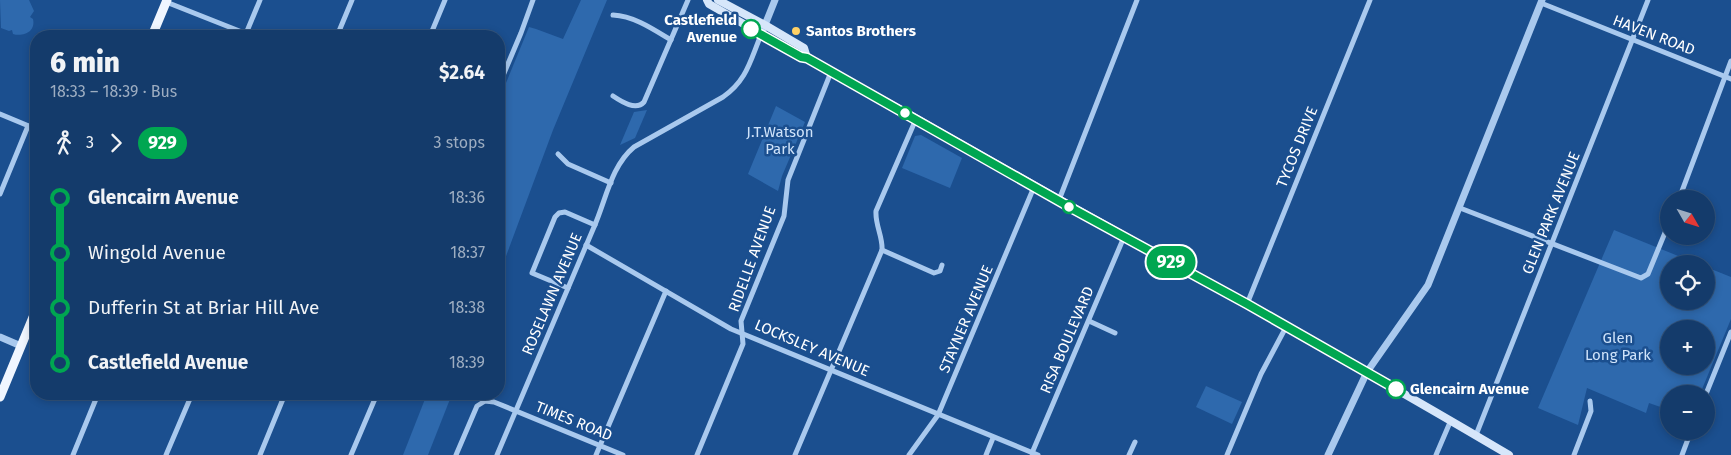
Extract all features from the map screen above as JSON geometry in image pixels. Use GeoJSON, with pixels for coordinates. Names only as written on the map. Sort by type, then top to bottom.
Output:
{"type":"FeatureCollection","features":[{"type":"Feature","properties":{"kind":"main road"},"geometry":{"type":"LineString","coordinates":[[707,0],[709,4],[761,35],[801,57],[807,58],[1059,201],[1247,304],[1509,455]]}},
{"type":"Feature","properties":{"kind":"main road"},"geometry":{"type":"LineString","coordinates":[[718,0],[804,48],[807,58]]}},
{"type":"Feature","properties":{"kind":"main road"},"geometry":{"type":"LineString","coordinates":[[155,30],[167,1]]}},
{"type":"Feature","properties":{"kind":"main road"},"geometry":{"type":"LineString","coordinates":[[0,397],[30,324]]}},
{"type":"Feature","properties":{"kind":"street"},"geometry":{"type":"LineString","coordinates":[[247,30],[260,0]]}},
{"type":"Feature","properties":{"kind":"street"},"geometry":{"type":"LineString","coordinates":[[340,30],[352,0]]}},
{"type":"Feature","properties":{"kind":"street"},"geometry":{"type":"LineString","coordinates":[[432,30],[445,0]]}},
{"type":"Feature","properties":{"kind":"street"},"geometry":{"type":"LineString","coordinates":[[505,71],[533,0]]}},
{"type":"Feature","properties":{"kind":"street"},"geometry":{"type":"LineString","coordinates":[[613,96],[621,101],[641,106],[688,0]]}},
{"type":"Feature","properties":{"kind":"street"},"geometry":{"type":"LineString","coordinates":[[761,35],[775,0]]}},
{"type":"Feature","properties":{"kind":"street"},"geometry":{"type":"LineString","coordinates":[[1059,201],[1137,0]]}},
{"type":"Feature","properties":{"kind":"street","name":"TYCOS DRIVE"},"geometry":{"type":"LineString","coordinates":[[1247,304],[1370,0]]}},
{"type":"Feature","properties":{"kind":"street","name":"GLEN PARK AVENUE"},"geometry":{"type":"LineString","coordinates":[[1476,435],[1648,0]]}},
{"type":"Feature","properties":{"kind":"street"},"geometry":{"type":"LineString","coordinates":[[167,1],[234,30]]}},
{"type":"Feature","properties":{"kind":"street"},"geometry":{"type":"LineString","coordinates":[[1328,455],[1367,372],[1428,285],[1541,2]]}},
{"type":"Feature","properties":{"kind":"street","name":"HAVEN ROAD"},"geometry":{"type":"LineString","coordinates":[[1541,2],[1728,77]]}},
{"type":"Feature","properties":{"kind":"street"},"geometry":{"type":"LineString","coordinates":[[613,15],[624,15],[646,25],[671,40]]}},
{"type":"Feature","properties":{"kind":"street","name":"ROSELAWN AVENUE"},"geometry":{"type":"LineString","coordinates":[[497,455],[624,155],[634,147],[735,89],[744,76],[761,35]]}},
{"type":"Feature","properties":{"kind":"street"},"geometry":{"type":"LineString","coordinates":[[1683,190],[1728,77],[1731,61]]}},
{"type":"Feature","properties":{"kind":"street","name":"RIDELLE AVENUE"},"geometry":{"type":"LineString","coordinates":[[697,455],[743,344],[742,321],[784,216],[788,180],[830,72]]}},
{"type":"Feature","properties":{"kind":"street"},"geometry":{"type":"LineString","coordinates":[[0,114],[28,126],[0,194]]}},
{"type":"Feature","properties":{"kind":"street"},"geometry":{"type":"LineString","coordinates":[[795,455],[882,250],[882,242],[876,221],[876,211],[916,119]]}},
{"type":"Feature","properties":{"kind":"street"},"geometry":{"type":"LineString","coordinates":[[558,154],[568,164],[611,183]]}},
{"type":"Feature","properties":{"kind":"street","name":"STAYNER AVENUE"},"geometry":{"type":"LineString","coordinates":[[909,455],[938,416],[1034,186]]}},
{"type":"Feature","properties":{"kind":"street"},"geometry":{"type":"LineString","coordinates":[[1460,208],[1642,278],[1648,274],[1660,245]]}},
{"type":"Feature","properties":{"kind":"street"},"geometry":{"type":"LineString","coordinates":[[568,288],[532,273],[557,214],[564,212],[595,225]]}},
{"type":"Feature","properties":{"kind":"street","name":"RISA BOULEVARD"},"geometry":{"type":"LineString","coordinates":[[1035,454],[1124,237]]}},
{"type":"Feature","properties":{"kind":"street","name":"LOCKSLEY AVENUE"},"geometry":{"type":"LineString","coordinates":[[586,245],[731,329],[938,416],[1035,454]]}},
{"type":"Feature","properties":{"kind":"street"},"geometry":{"type":"LineString","coordinates":[[882,250],[934,273],[940,271],[942,266]]}},
{"type":"Feature","properties":{"kind":"street"},"geometry":{"type":"LineString","coordinates":[[596,455],[666,291]]}},
{"type":"Feature","properties":{"kind":"street"},"geometry":{"type":"LineString","coordinates":[[1089,321],[1115,333]]}},
{"type":"Feature","properties":{"kind":"street"},"geometry":{"type":"LineString","coordinates":[[1227,455],[1261,374],[1286,327]]}},
{"type":"Feature","properties":{"kind":"street"},"geometry":{"type":"LineString","coordinates":[[1710,385],[1731,332]]}},
{"type":"Feature","properties":{"kind":"street"},"geometry":{"type":"LineString","coordinates":[[0,337],[21,346]]}},
{"type":"Feature","properties":{"kind":"street"},"geometry":{"type":"LineString","coordinates":[[73,455],[96,400]]}},
{"type":"Feature","properties":{"kind":"street"},"geometry":{"type":"LineString","coordinates":[[166,455],[189,400]]}},
{"type":"Feature","properties":{"kind":"street"},"geometry":{"type":"LineString","coordinates":[[260,455],[283,400]]}},
{"type":"Feature","properties":{"kind":"street"},"geometry":{"type":"LineString","coordinates":[[351,455],[375,400]]}},
{"type":"Feature","properties":{"kind":"street","name":"TIMES ROAD"},"geometry":{"type":"LineString","coordinates":[[456,455],[477,406],[485,400],[623,455]]}},
{"type":"Feature","properties":{"kind":"street"},"geometry":{"type":"LineString","coordinates":[[1574,455],[1591,411],[1590,401]]}},
{"type":"Feature","properties":{"kind":"street"},"geometry":{"type":"LineString","coordinates":[[1436,455],[1450,420]]}},
{"type":"Feature","properties":{"kind":"street"},"geometry":{"type":"LineString","coordinates":[[986,455],[994,438]]}},
{"type":"Feature","properties":{"kind":"street"},"geometry":{"type":"LineString","coordinates":[[1682,455],[1688,440]]}},
{"type":"Feature","properties":{"kind":"street"},"geometry":{"type":"LineString","coordinates":[[1129,455],[1135,442]]}},
{"type":"Feature","properties":{"kind":"green space"},"geometry":{"type":"Polygon","coordinates":[[[0,0],[29,0],[34,11],[30,17],[33,19],[31,30],[25,34],[17,35],[13,34],[12,30],[9,31],[1,28],[0,0]]]}},
{"type":"Feature","properties":{"kind":"green space"},"geometry":{"type":"Polygon","coordinates":[[[581,0],[607,0],[553,130],[505,259],[505,85],[529,27],[563,39],[581,0]]]}},
{"type":"Feature","properties":{"kind":"green space","name":"J.T.Watson Park"},"geometry":{"type":"Polygon","coordinates":[[[776,106],[805,122],[782,176],[778,191],[748,174],[776,106]]]}},
{"type":"Feature","properties":{"kind":"green space"},"geometry":{"type":"Polygon","coordinates":[[[647,110],[635,138],[620,145],[634,112],[647,110]]]}},
{"type":"Feature","properties":{"kind":"green space"},"geometry":{"type":"Polygon","coordinates":[[[921,135],[962,158],[950,188],[902,168],[915,136],[921,135]]]}},
{"type":"Feature","properties":{"kind":"green space","name":"Glen Long Park"},"geometry":{"type":"Polygon","coordinates":[[[1614,230],[1676,255],[1660,255],[1660,310],[1715,310],[1715,271],[1731,277],[1731,319],[1715,358],[1715,320],[1660,320],[1660,375],[1708,375],[1704,385],[1660,385],[1660,407],[1649,403],[1646,413],[1587,388],[1578,425],[1538,408],[1614,230]]]}},
{"type":"Feature","properties":{"kind":"green space"},"geometry":{"type":"Polygon","coordinates":[[[1206,386],[1242,402],[1232,424],[1196,407],[1206,386]]]}},
{"type":"Feature","properties":{"kind":"green space"},"geometry":{"type":"Polygon","coordinates":[[[425,400],[450,400],[428,455],[403,455],[425,400]]]}},
{"type":"Feature","properties":{"kind":"bus line","name":"929"},"geometry":{"type":"LineString","coordinates":[[751,29],[801,57],[807,58],[1396,389]]}},
{"type":"Feature","properties":{"kind":"place","name":"Castlefield Avenue"},"geometry":{"type":"Point","coordinates":[751,29]}},
{"type":"Feature","properties":{"kind":"place","name":"Santos Brothers"},"geometry":{"type":"Point","coordinates":[796,31]}},
{"type":"Feature","properties":{"kind":"place","name":"Glencairn Avenue"},"geometry":{"type":"Point","coordinates":[1396,389]}}]}
